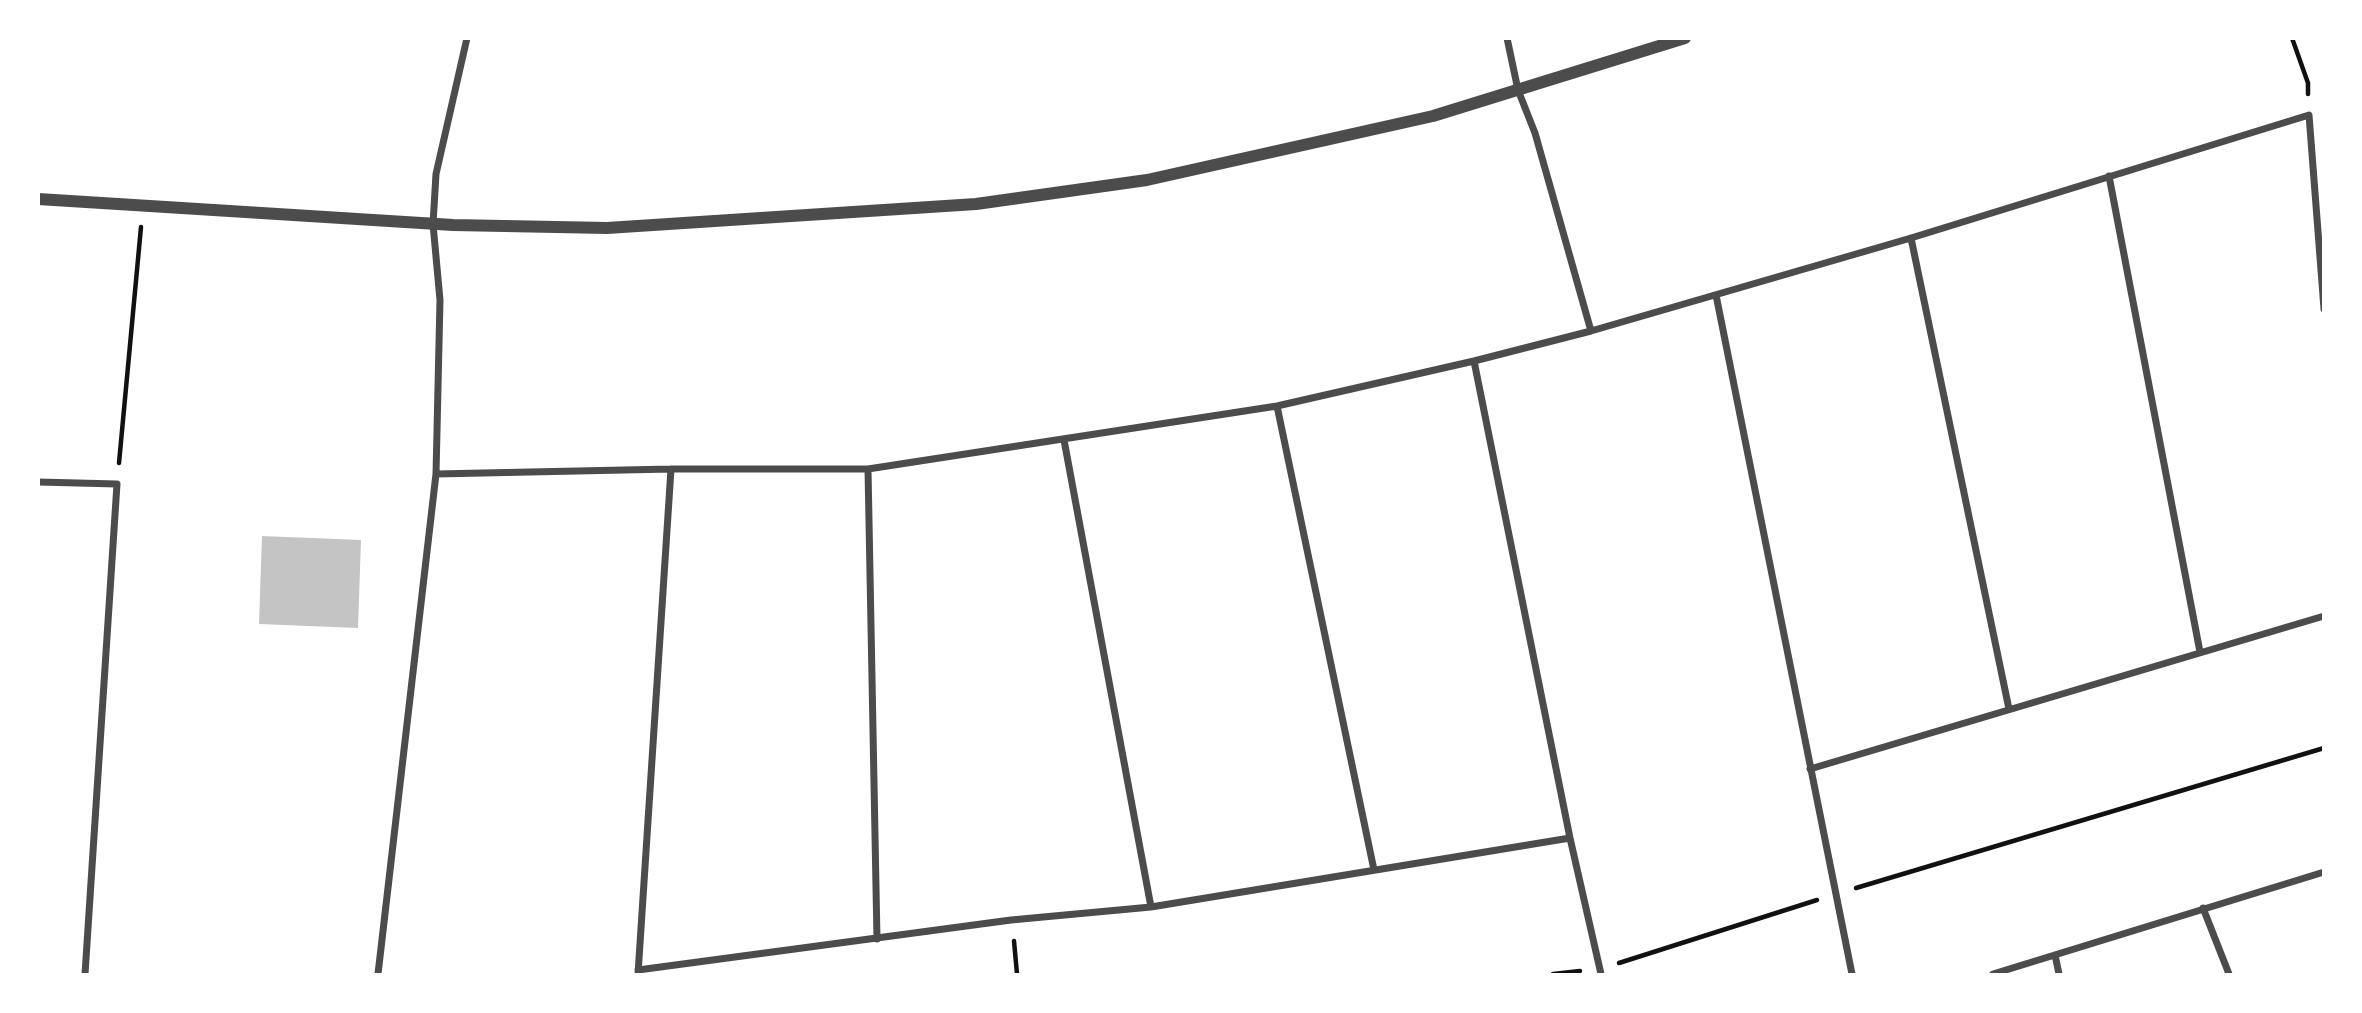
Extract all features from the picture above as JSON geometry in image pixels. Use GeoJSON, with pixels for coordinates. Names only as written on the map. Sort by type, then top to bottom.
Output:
{"type":"FeatureCollection","features":[{"type":"Feature","properties":{"kind":"street"},"geometry":{"type":"LineString","coordinates":[[378,975],[436,474],[440,300],[433,224],[436,174],[467,38]]}},
{"type":"Feature","properties":{"kind":"street"},"geometry":{"type":"LineString","coordinates":[[1507,38],[1518,90],[1535,133],[1591,331]]}},
{"type":"Feature","properties":{"kind":"street"},"geometry":{"type":"LineString","coordinates":[[38,199],[433,224],[607,228],[976,204],[1147,180],[1433,116],[1685,38]]}},
{"type":"Feature","properties":{"kind":"street"},"geometry":{"type":"LineString","coordinates":[[436,474],[671,469],[868,469],[1277,406],[1591,331],[2309,115],[2323,309]]}},
{"type":"Feature","properties":{"kind":"street"},"geometry":{"type":"LineString","coordinates":[[2109,177],[2200,653]]}},
{"type":"Feature","properties":{"kind":"street"},"geometry":{"type":"LineString","coordinates":[[1910,237],[2009,709]]}},
{"type":"Feature","properties":{"kind":"street"},"geometry":{"type":"LineString","coordinates":[[1716,295],[1852,975]]}},
{"type":"Feature","properties":{"kind":"street"},"geometry":{"type":"LineString","coordinates":[[1474,361],[1570,838],[1600,972]]}},
{"type":"Feature","properties":{"kind":"street"},"geometry":{"type":"LineString","coordinates":[[1277,406],[1374,870]]}},
{"type":"Feature","properties":{"kind":"street"},"geometry":{"type":"LineString","coordinates":[[1064,440],[1151,907]]}},
{"type":"Feature","properties":{"kind":"street"},"geometry":{"type":"LineString","coordinates":[[671,469],[638,972],[1011,920],[1151,907],[1570,838]]}},
{"type":"Feature","properties":{"kind":"street"},"geometry":{"type":"LineString","coordinates":[[868,469],[877,939]]}},
{"type":"Feature","properties":{"kind":"street"},"geometry":{"type":"LineString","coordinates":[[38,482],[117,484],[85,975]]}},
{"type":"Feature","properties":{"kind":"street"},"geometry":{"type":"LineString","coordinates":[[1810,769],[2323,616]]}},
{"type":"Feature","properties":{"kind":"street"},"geometry":{"type":"LineString","coordinates":[[1993,975],[2323,872]]}},
{"type":"Feature","properties":{"kind":"street"},"geometry":{"type":"LineString","coordinates":[[2203,908],[2229,975]]}},
{"type":"Feature","properties":{"kind":"street"},"geometry":{"type":"LineString","coordinates":[[2055,955],[2059,975]]}},
{"type":"Feature","properties":{"kind":"path"},"geometry":{"type":"LineString","coordinates":[[2292,38],[2308,83],[2309,115]]}},
{"type":"Feature","properties":{"kind":"path"},"geometry":{"type":"LineString","coordinates":[[117,484],[144,206]]}},
{"type":"Feature","properties":{"kind":"path"},"geometry":{"type":"LineString","coordinates":[[1553,975],[1600,972],[1836,895],[2323,748]]}},
{"type":"Feature","properties":{"kind":"path"},"geometry":{"type":"LineString","coordinates":[[1011,920],[1017,975]]}},
{"type":"Feature","properties":{"kind":"building"},"geometry":{"type":"Polygon","coordinates":[[[262,536],[361,540],[358,628],[259,624],[262,536]]]}}]}
